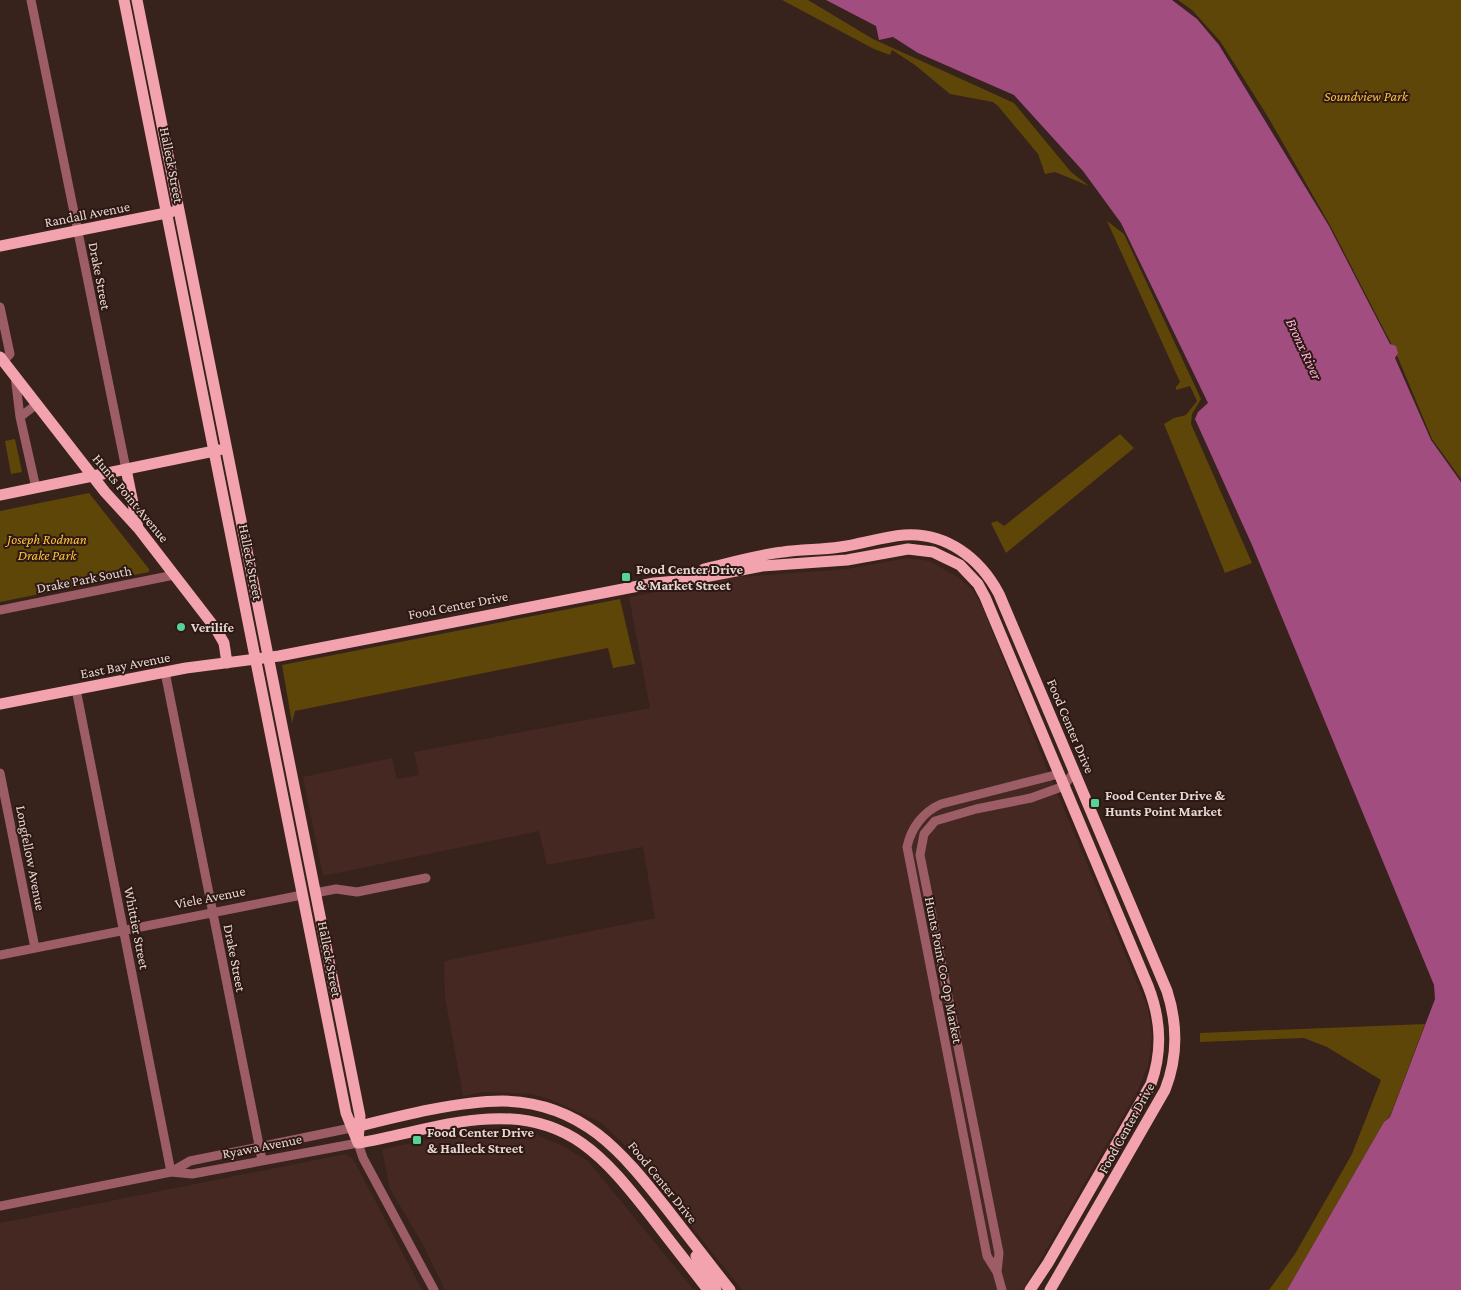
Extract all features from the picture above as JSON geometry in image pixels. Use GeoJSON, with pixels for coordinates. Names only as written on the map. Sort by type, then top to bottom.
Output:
{"type":"FeatureCollection","features":[{"type":"Feature","properties":{"kind":"main road","name":"Halleck Street"},"geometry":{"type":"LineString","coordinates":[[124,0],[347,1119],[355,1127],[360,1116],[138,0]]}},
{"type":"Feature","properties":{"kind":"main road","name":"Randall Avenue"},"geometry":{"type":"LineString","coordinates":[[0,246],[180,211]]}},
{"type":"Feature","properties":{"kind":"main road","name":"Hunts Point Avenue"},"geometry":{"type":"LineString","coordinates":[[2,359],[93,476],[138,528],[216,629],[224,642],[227,663]]}},
{"type":"Feature","properties":{"kind":"main road"},"geometry":{"type":"LineString","coordinates":[[0,495],[226,449]]}},
{"type":"Feature","properties":{"kind":"main road"},"geometry":{"type":"LineString","coordinates":[[126,469],[138,528]]}},
{"type":"Feature","properties":{"kind":"main road","name":"Food Center Drive"},"geometry":{"type":"LineString","coordinates":[[654,583],[689,572],[784,551],[842,547],[903,535],[937,539],[967,554],[990,577],[1167,991],[1175,1020],[1174,1064],[1163,1095],[1050,1290]]}},
{"type":"Feature","properties":{"kind":"main road","name":"Food Center Drive"},"geometry":{"type":"LineString","coordinates":[[256,659],[654,583],[689,580],[762,566],[838,562],[898,550],[925,550],[952,560],[972,577],[982,590],[1153,998],[1159,1023],[1160,1048],[1155,1071],[1145,1095],[1048,1263],[1030,1290]]}},
{"type":"Feature","properties":{"kind":"main road"},"geometry":{"type":"LineString","coordinates":[[1002,636],[1021,666],[1032,690],[1048,710]]}},
{"type":"Feature","properties":{"kind":"main road","name":"East Bay Avenue"},"geometry":{"type":"LineString","coordinates":[[0,704],[165,672],[256,659]]}},
{"type":"Feature","properties":{"kind":"main road","name":"Viele Avenue"},"geometry":{"type":"LineString","coordinates":[[302,895],[315,893]]}},
{"type":"Feature","properties":{"kind":"main road","name":"Food Center Drive"},"geometry":{"type":"LineString","coordinates":[[355,1127],[488,1102],[518,1103],[548,1109],[576,1120],[614,1146],[730,1290]]}},
{"type":"Feature","properties":{"kind":"main road"},"geometry":{"type":"LineString","coordinates":[[355,1127],[358,1142],[489,1119],[530,1122],[556,1130],[591,1149],[612,1168],[708,1290]]}},
{"type":"Feature","properties":{"kind":"main road"},"geometry":{"type":"LineString","coordinates":[[677,1222],[716,1290]]}},
{"type":"Feature","properties":{"kind":"main road"},"geometry":{"type":"LineString","coordinates":[[1037,1290],[1048,1263]]}},
{"type":"Feature","properties":{"kind":"street","name":"Drake Street"},"geometry":{"type":"LineString","coordinates":[[31,0],[126,469]]}},
{"type":"Feature","properties":{"kind":"street"},"geometry":{"type":"LineString","coordinates":[[0,307],[10,354],[2,359]]}},
{"type":"Feature","properties":{"kind":"street"},"geometry":{"type":"LineString","coordinates":[[15,376],[20,417],[36,488]]}},
{"type":"Feature","properties":{"kind":"street"},"geometry":{"type":"LineString","coordinates":[[20,417],[37,404]]}},
{"type":"Feature","properties":{"kind":"street","name":"Drake Park South"},"geometry":{"type":"LineString","coordinates":[[0,610],[174,575]]}},
{"type":"Feature","properties":{"kind":"street","name":"Drake Street"},"geometry":{"type":"LineString","coordinates":[[165,672],[262,1160]]}},
{"type":"Feature","properties":{"kind":"street","name":"Whittier Street"},"geometry":{"type":"LineString","coordinates":[[76,690],[171,1172]]}},
{"type":"Feature","properties":{"kind":"street"},"geometry":{"type":"LineString","coordinates":[[1064,786],[1074,772]]}},
{"type":"Feature","properties":{"kind":"street","name":"Longfellow Avenue"},"geometry":{"type":"LineString","coordinates":[[0,773],[35,948]]}},
{"type":"Feature","properties":{"kind":"street","name":"Hunts Point Co-Op Market"},"geometry":{"type":"LineString","coordinates":[[1002,1290],[997,1272],[988,1256],[907,847],[914,828],[924,814],[934,807],[952,799],[1059,774]]}},
{"type":"Feature","properties":{"kind":"street","name":"Hunts Point Co-Op Market"},"geometry":{"type":"LineString","coordinates":[[997,1272],[999,1253],[920,855],[921,842],[924,834],[935,821],[976,809],[1032,798],[1064,786]]}},
{"type":"Feature","properties":{"kind":"street","name":"Viele Avenue"},"geometry":{"type":"LineString","coordinates":[[315,893],[336,889],[357,892],[426,878]]}},
{"type":"Feature","properties":{"kind":"street","name":"Viele Avenue"},"geometry":{"type":"LineString","coordinates":[[0,955],[302,895]]}},
{"type":"Feature","properties":{"kind":"street","name":"Ryawa Avenue"},"geometry":{"type":"LineString","coordinates":[[171,1172],[190,1161],[355,1127]]}},
{"type":"Feature","properties":{"kind":"street"},"geometry":{"type":"LineString","coordinates":[[358,1142],[363,1158],[434,1290]]}},
{"type":"Feature","properties":{"kind":"street","name":"Ryawa Avenue"},"geometry":{"type":"LineString","coordinates":[[0,1206],[171,1172],[192,1174],[358,1142]]}},
{"type":"Feature","properties":{"kind":"shaded area"},"geometry":{"type":"Polygon","coordinates":[[[907,558],[930,561],[959,578],[972,589],[983,608],[1047,769],[1148,1008],[1152,1036],[1148,1066],[1137,1092],[1023,1290],[742,1290],[633,1153],[600,1122],[552,1100],[531,1094],[484,1092],[463,1096],[445,997],[444,961],[655,918],[643,847],[547,865],[539,831],[323,876],[303,777],[392,758],[397,779],[419,775],[414,752],[650,708],[629,597],[739,577],[847,569],[907,558]]]}},
{"type":"Feature","properties":{"kind":"shaded area"},"geometry":{"type":"Polygon","coordinates":[[[479,1130],[528,1131],[559,1144],[588,1161],[694,1290],[445,1290],[422,1243],[390,1189],[382,1149],[479,1130]]]}},
{"type":"Feature","properties":{"kind":"shaded area"},"geometry":{"type":"Polygon","coordinates":[[[345,1154],[351,1157],[356,1164],[422,1290],[0,1290],[0,1223],[345,1154]]]}},
{"type":"Feature","properties":{"kind":"green space"},"geometry":{"type":"Polygon","coordinates":[[[782,0],[808,0],[873,39],[1014,103],[1071,172],[1089,186],[1055,172],[1045,174],[1038,154],[993,102],[950,94],[915,65],[892,50],[890,55],[874,49],[782,0]]]}},
{"type":"Feature","properties":{"kind":"green space","name":"Soundview Park"},"geometry":{"type":"Polygon","coordinates":[[[1178,0],[1461,0],[1461,479],[1432,439],[1396,353],[1331,227],[1268,117],[1220,41],[1192,10],[1178,0]]]}},
{"type":"Feature","properties":{"kind":"green space"},"geometry":{"type":"Polygon","coordinates":[[[1107,221],[1124,234],[1201,399],[1192,414],[1191,424],[1252,563],[1225,573],[1164,424],[1174,418],[1186,415],[1197,401],[1190,386],[1176,390],[1180,382],[1107,221]]]}},
{"type":"Feature","properties":{"kind":"green space"},"geometry":{"type":"Polygon","coordinates":[[[1120,434],[1134,448],[1006,553],[991,523],[997,521],[1004,526],[1120,434]]]}},
{"type":"Feature","properties":{"kind":"green space"},"geometry":{"type":"Polygon","coordinates":[[[15,439],[22,472],[11,474],[5,441],[15,439]]]}},
{"type":"Feature","properties":{"kind":"green space","name":"Joseph Rodman Drake Park"},"geometry":{"type":"Polygon","coordinates":[[[89,493],[149,569],[149,572],[0,602],[0,511],[89,493]]]}},
{"type":"Feature","properties":{"kind":"green space"},"geometry":{"type":"Polygon","coordinates":[[[620,599],[635,664],[613,668],[608,648],[295,711],[292,723],[282,665],[620,599]]]}},
{"type":"Feature","properties":{"kind":"green space"},"geometry":{"type":"Polygon","coordinates":[[[1425,1024],[1390,1116],[1384,1122],[1287,1290],[1269,1290],[1295,1254],[1352,1154],[1381,1080],[1327,1047],[1304,1038],[1200,1042],[1200,1033],[1425,1024]]]}},
{"type":"Feature","properties":{"kind":"water","name":"Bronx River"},"geometry":{"type":"Polygon","coordinates":[[[826,0],[1172,0],[1197,19],[1219,45],[1329,226],[1390,344],[1396,346],[1398,353],[1395,358],[1431,440],[1461,482],[1461,1290],[1287,1290],[1384,1122],[1390,1117],[1435,999],[1434,985],[1252,545],[1195,419],[1198,412],[1208,403],[1121,223],[1083,171],[1014,95],[918,53],[893,37],[879,40],[876,26],[826,0]]]}},
{"type":"Feature","properties":{"kind":"place","name":"Food Center Drive & Market Street"},"geometry":{"type":"Point","coordinates":[626,577]}},
{"type":"Feature","properties":{"kind":"place","name":"Verilife"},"geometry":{"type":"Point","coordinates":[181,627]}},
{"type":"Feature","properties":{"kind":"place","name":"Food Center Drive & Hunts Point Market"},"geometry":{"type":"Point","coordinates":[1095,803]}},
{"type":"Feature","properties":{"kind":"place","name":"Food Center Drive & Halleck Street"},"geometry":{"type":"Point","coordinates":[417,1140]}}]}
